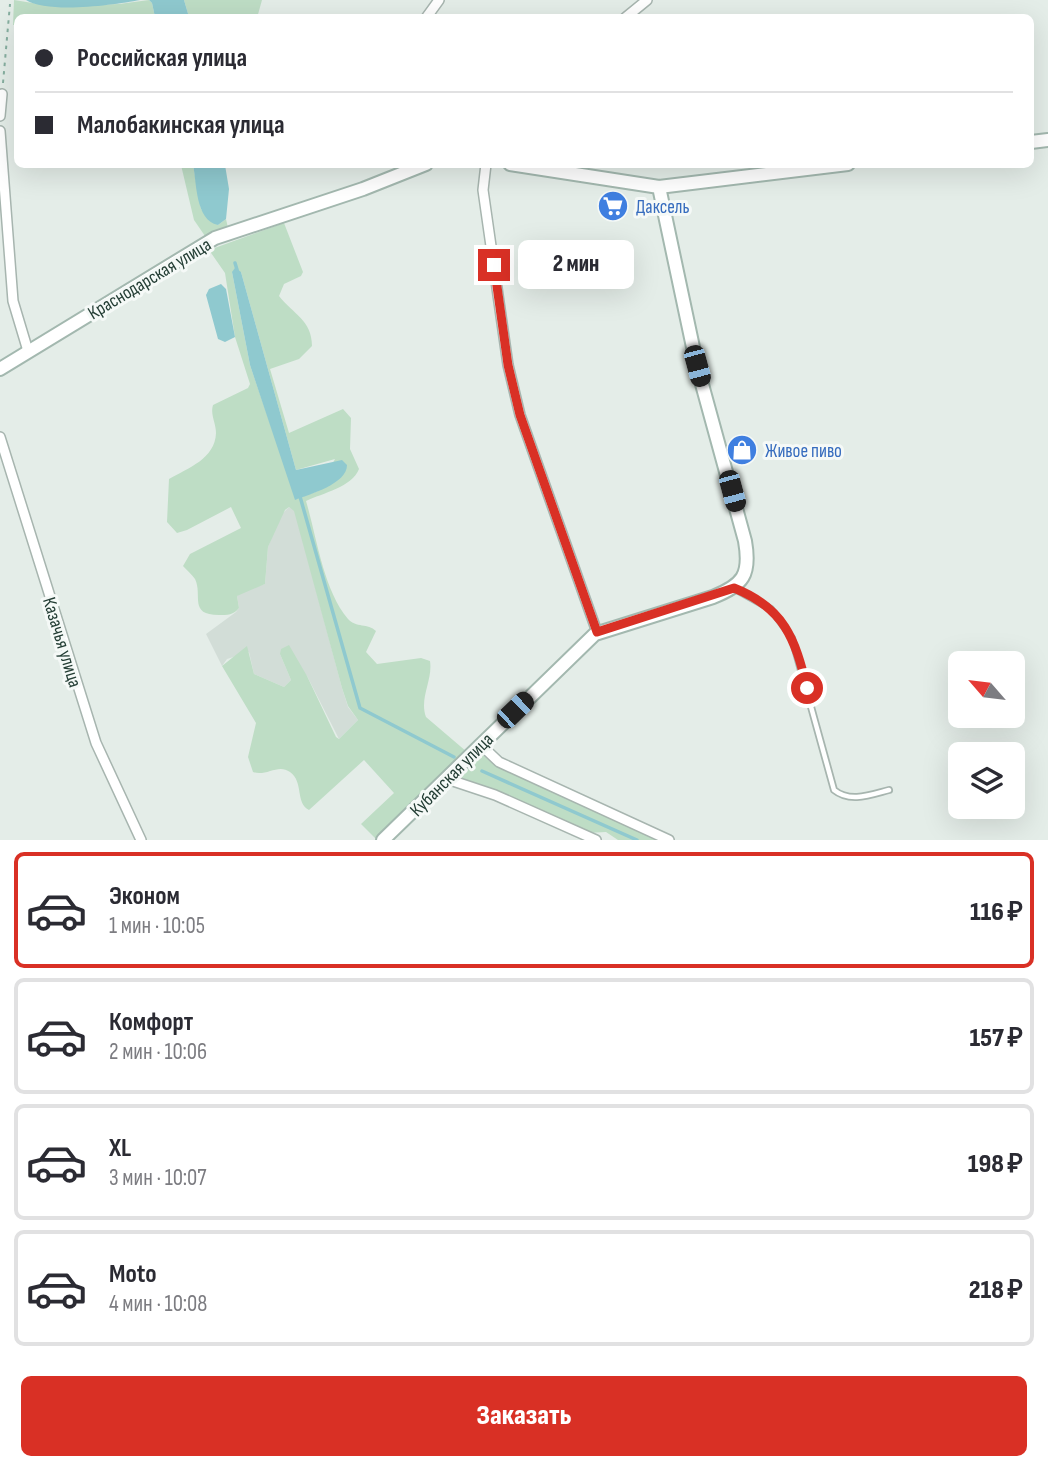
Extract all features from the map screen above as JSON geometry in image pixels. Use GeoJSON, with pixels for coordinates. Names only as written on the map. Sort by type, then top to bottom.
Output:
{"type":"FeatureCollection","features":[{"type":"Feature","properties":{"kind":"street"},"geometry":{"type":"LineString","coordinates":[[630,14],[647,0]]}},
{"type":"Feature","properties":{"kind":"street"},"geometry":{"type":"LineString","coordinates":[[0,116],[2,94]]}},
{"type":"Feature","properties":{"kind":"street"},"geometry":{"type":"LineString","coordinates":[[0,131],[13,301],[27,351]]}},
{"type":"Feature","properties":{"kind":"street","name":"Краснодарская улица"},"geometry":{"type":"LineString","coordinates":[[0,369],[215,238],[363,189],[414,168]]}},
{"type":"Feature","properties":{"kind":"street"},"geometry":{"type":"LineString","coordinates":[[486,168],[483,190],[514,391],[540,478],[597,632]]}},
{"type":"Feature","properties":{"kind":"street"},"geometry":{"type":"LineString","coordinates":[[536,168],[659,187],[815,168]]}},
{"type":"Feature","properties":{"kind":"street"},"geometry":{"type":"LineString","coordinates":[[659,187],[697,366],[745,541],[746,568],[734,588]]}},
{"type":"Feature","properties":{"kind":"street","name":"Казачья улица"},"geometry":{"type":"LineString","coordinates":[[0,437],[88,721],[108,773],[141,840]]}},
{"type":"Feature","properties":{"kind":"street","name":"Кубанская улица"},"geometry":{"type":"LineString","coordinates":[[383,840],[597,632],[734,588]]}},
{"type":"Feature","properties":{"kind":"street"},"geometry":{"type":"LineString","coordinates":[[481,745],[499,762],[669,840]]}},
{"type":"Feature","properties":{"kind":"street"},"geometry":{"type":"LineString","coordinates":[[447,779],[495,795],[596,840]]}},
{"type":"Feature","properties":{"kind":"lane"},"geometry":{"type":"LineString","coordinates":[[734,588],[771,609],[792,638],[834,790],[846,798],[853,798],[889,790]]}},
{"type":"Feature","properties":{"kind":"path"},"geometry":{"type":"LineString","coordinates":[[2,94],[10,4]]}},
{"type":"Feature","properties":{"kind":"shaded area"},"geometry":{"type":"Polygon","coordinates":[[[289,507],[295,511],[348,707],[358,720],[339,739],[307,676],[280,654],[291,680],[284,687],[254,674],[249,652],[227,659],[222,666],[206,634],[236,612],[239,608],[237,596],[240,592],[265,584],[268,547],[280,516],[289,507]]]}},
{"type":"Feature","properties":{"kind":"green space"},"geometry":{"type":"Polygon","coordinates":[[[14,0],[51,6],[119,4],[149,0],[154,14],[14,14],[13,25],[14,0]]]}},
{"type":"Feature","properties":{"kind":"green space"},"geometry":{"type":"Polygon","coordinates":[[[184,0],[262,0],[258,14],[188,14],[184,0]]]}},
{"type":"Feature","properties":{"kind":"green space"},"geometry":{"type":"Polygon","coordinates":[[[182,168],[194,168],[201,209],[218,225],[226,219],[228,228],[205,236],[194,220],[182,168]]]}},
{"type":"Feature","properties":{"kind":"green space"},"geometry":{"type":"Polygon","coordinates":[[[284,223],[303,272],[301,276],[284,284],[279,296],[305,323],[312,346],[299,359],[270,369],[289,433],[343,409],[351,418],[350,449],[359,469],[344,485],[306,501],[332,593],[348,619],[376,631],[366,652],[377,664],[421,658],[430,661],[424,703],[426,717],[467,752],[377,840],[361,824],[394,793],[364,760],[309,810],[302,803],[297,781],[290,772],[281,769],[253,772],[248,757],[256,723],[222,666],[247,646],[254,674],[284,687],[291,680],[280,654],[281,649],[289,645],[336,737],[339,739],[358,720],[348,706],[342,688],[294,511],[289,507],[285,510],[268,547],[265,584],[237,596],[239,608],[225,615],[203,612],[198,603],[195,579],[183,566],[190,554],[241,528],[231,507],[177,533],[167,522],[169,479],[199,462],[211,450],[216,433],[213,405],[248,388],[250,384],[235,337],[225,273],[209,250],[284,223]],[[232,272],[250,365],[296,499],[318,491],[335,459],[296,470],[241,272],[232,272]]]}},
{"type":"Feature","properties":{"kind":"green space"},"geometry":{"type":"Polygon","coordinates":[[[481,753],[492,763],[658,840],[618,840],[606,832],[587,833],[459,779],[457,776],[481,753]]]}},
{"type":"Feature","properties":{"kind":"water"},"geometry":{"type":"Polygon","coordinates":[[[26,0],[140,0],[98,6],[49,7],[26,0]]]}},
{"type":"Feature","properties":{"kind":"water"},"geometry":{"type":"Polygon","coordinates":[[[149,0],[184,0],[188,14],[154,14],[149,0]]]}},
{"type":"Feature","properties":{"kind":"water"},"geometry":{"type":"Polygon","coordinates":[[[193,168],[226,168],[229,189],[226,219],[218,225],[210,222],[201,209],[193,168]]]}},
{"type":"Feature","properties":{"kind":"water"},"geometry":{"type":"Polygon","coordinates":[[[235,268],[241,272],[296,470],[342,460],[347,465],[341,478],[335,483],[295,500],[250,365],[232,272],[235,268]]]}},
{"type":"Feature","properties":{"kind":"water"},"geometry":{"type":"Polygon","coordinates":[[[221,284],[226,289],[235,337],[225,342],[218,339],[206,295],[209,289],[221,284]]]}},
{"type":"Feature","properties":{"kind":"waterway"},"geometry":{"type":"LineString","coordinates":[[235,263],[238,273]]}},
{"type":"Feature","properties":{"kind":"waterway"},"geometry":{"type":"LineString","coordinates":[[299,493],[360,708],[454,757]]}},
{"type":"Feature","properties":{"kind":"waterway"},"geometry":{"type":"LineString","coordinates":[[482,771],[637,840]]}},
{"type":"Feature","properties":{"kind":"place","name":"Даксель"},"geometry":{"type":"Point","coordinates":[613,206]}},
{"type":"Feature","properties":{"kind":"place","name":"Живое пиво"},"geometry":{"type":"Point","coordinates":[742,450]}},
{"type":"Feature","properties":{"kind":"route"},"geometry":{"type":"LineString","coordinates":[[494,265],[508,365],[520,415],[540,478],[597,632],[713,597],[734,588],[761,600],[785,626],[796,649],[807,688]]}}]}
